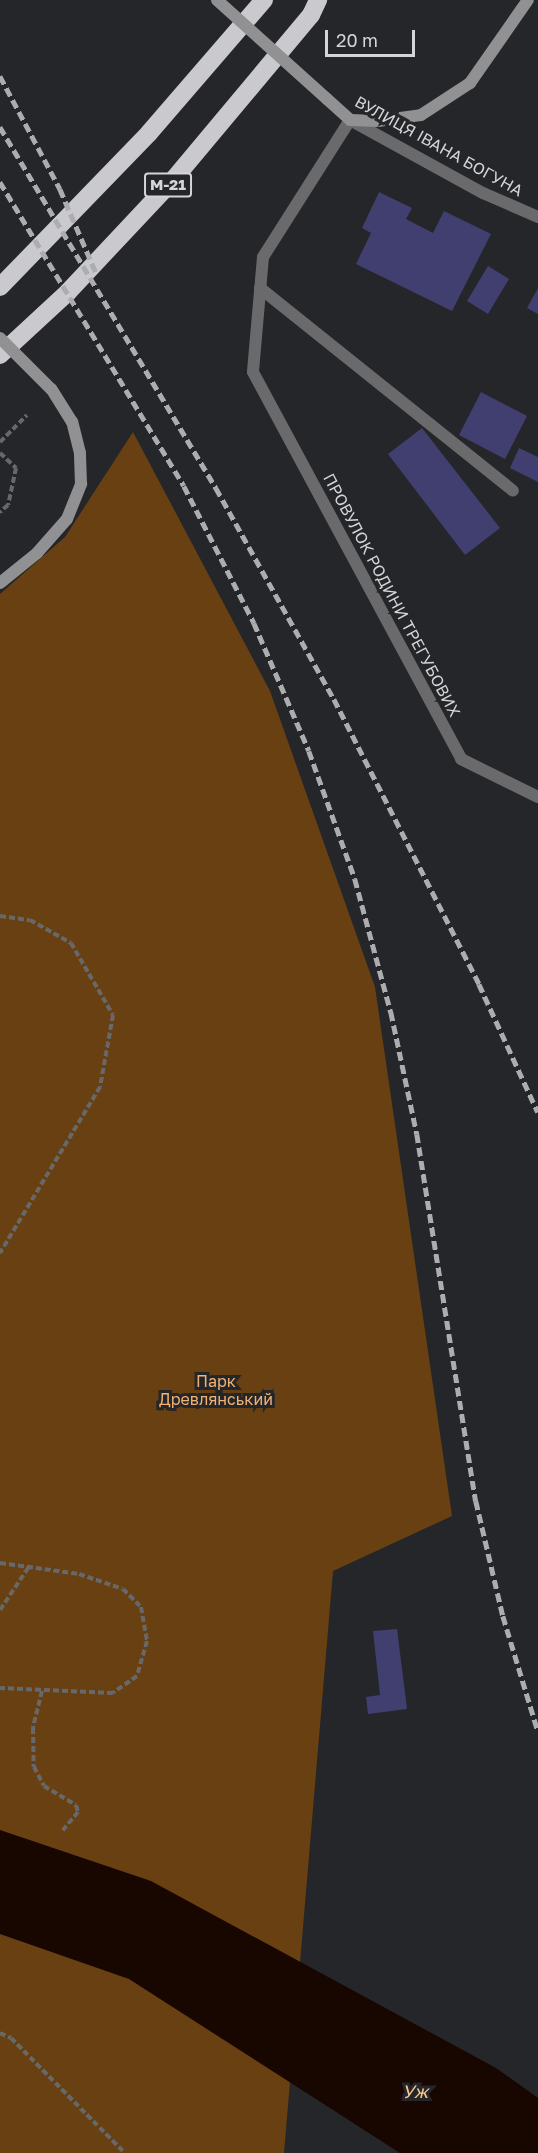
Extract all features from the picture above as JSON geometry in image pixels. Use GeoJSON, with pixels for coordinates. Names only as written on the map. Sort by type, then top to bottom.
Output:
{"type":"FeatureCollection","features":[{"type":"Feature","properties":{"kind":"highway","name":"М-21"},"geometry":{"type":"LineString","coordinates":[[0,287],[149,133],[264,0]]}},
{"type":"Feature","properties":{"kind":"highway","name":"М-21"},"geometry":{"type":"LineString","coordinates":[[0,355],[68,292],[173,180],[311,15],[318,0]]}},
{"type":"Feature","properties":{"kind":"street","name":"ВУЛИЦЯ ІВАНА БОГУНА"},"geometry":{"type":"LineString","coordinates":[[217,0],[350,120],[483,193],[538,217]]}},
{"type":"Feature","properties":{"kind":"street"},"geometry":{"type":"LineString","coordinates":[[513,490],[260,288],[263,257],[350,120],[421,115],[443,104],[470,83],[528,0]]}},
{"type":"Feature","properties":{"kind":"street","name":"ПРОВУЛОК РОДИНИ ТРЕГУБОВИХ"},"geometry":{"type":"LineString","coordinates":[[260,288],[253,372],[461,759],[538,797]]}},
{"type":"Feature","properties":{"kind":"street"},"geometry":{"type":"LineString","coordinates":[[0,338],[51,389],[72,422],[80,453],[81,483],[67,519],[37,553],[0,583]]}},
{"type":"Feature","properties":{"kind":"path"},"geometry":{"type":"LineString","coordinates":[[0,442],[27,415]]}},
{"type":"Feature","properties":{"kind":"path"},"geometry":{"type":"LineString","coordinates":[[0,453],[16,468],[8,505],[0,512]]}},
{"type":"Feature","properties":{"kind":"path"},"geometry":{"type":"LineString","coordinates":[[0,916],[30,920],[71,942],[113,1015],[100,1087],[0,1253]]}},
{"type":"Feature","properties":{"kind":"path"},"geometry":{"type":"LineString","coordinates":[[0,1563],[30,1565],[79,1574],[123,1589],[141,1606],[147,1641],[137,1676],[113,1693],[0,1688]]}},
{"type":"Feature","properties":{"kind":"path"},"geometry":{"type":"LineString","coordinates":[[0,1610],[30,1565]]}},
{"type":"Feature","properties":{"kind":"path"},"geometry":{"type":"LineString","coordinates":[[42,1691],[33,1728],[34,1767],[44,1786],[76,1805],[78,1812],[61,1832]]}},
{"type":"Feature","properties":{"kind":"path"},"geometry":{"type":"LineString","coordinates":[[0,2033],[11,2038],[124,2153]]}},
{"type":"Feature","properties":{"kind":"green space","name":"Парк Древлянський"},"geometry":{"type":"Polygon","coordinates":[[[133,432],[270,691],[375,987],[452,1516],[333,1571],[284,2153],[0,2153],[0,594],[65,537],[133,432]]]}},
{"type":"Feature","properties":{"kind":"water","name":"Уж"},"geometry":{"type":"Polygon","coordinates":[[[0,1830],[151,1881],[496,2068],[538,2098],[538,2153],[400,2153],[129,1979],[0,1934],[0,1830]]]}},
{"type":"Feature","properties":{"kind":"building"},"geometry":{"type":"Polygon","coordinates":[[[379,192],[412,208],[406,219],[433,233],[444,211],[491,234],[452,311],[356,264],[371,233],[362,228],[379,192]]]}},
{"type":"Feature","properties":{"kind":"building"},"geometry":{"type":"Polygon","coordinates":[[[488,266],[509,279],[488,314],[467,301],[488,266]]]}},
{"type":"Feature","properties":{"kind":"building"},"geometry":{"type":"Polygon","coordinates":[[[538,288],[538,314],[527,308],[538,288]]]}},
{"type":"Feature","properties":{"kind":"building"},"geometry":{"type":"Polygon","coordinates":[[[481,392],[527,416],[505,459],[459,435],[481,392]]]}},
{"type":"Feature","properties":{"kind":"building"},"geometry":{"type":"Polygon","coordinates":[[[422,428],[500,528],[465,555],[388,454],[422,428]]]}},
{"type":"Feature","properties":{"kind":"building"},"geometry":{"type":"Polygon","coordinates":[[[519,448],[538,457],[538,482],[510,468],[519,448]]]}},
{"type":"Feature","properties":{"kind":"building"},"geometry":{"type":"Polygon","coordinates":[[[397,1629],[407,1709],[368,1714],[366,1697],[380,1695],[373,1631],[397,1629]]]}},
{"type":"Feature","properties":{"kind":"railway"},"geometry":{"type":"LineString","coordinates":[[0,76],[60,189],[97,275]]}},
{"type":"Feature","properties":{"kind":"railway"},"geometry":{"type":"LineString","coordinates":[[0,127],[216,488],[334,699],[479,984],[538,1112]]}},
{"type":"Feature","properties":{"kind":"railway"},"geometry":{"type":"LineString","coordinates":[[0,182],[184,486],[254,623],[309,751],[355,879],[391,1012],[417,1134],[476,1501],[503,1616],[538,1731]]}}]}
